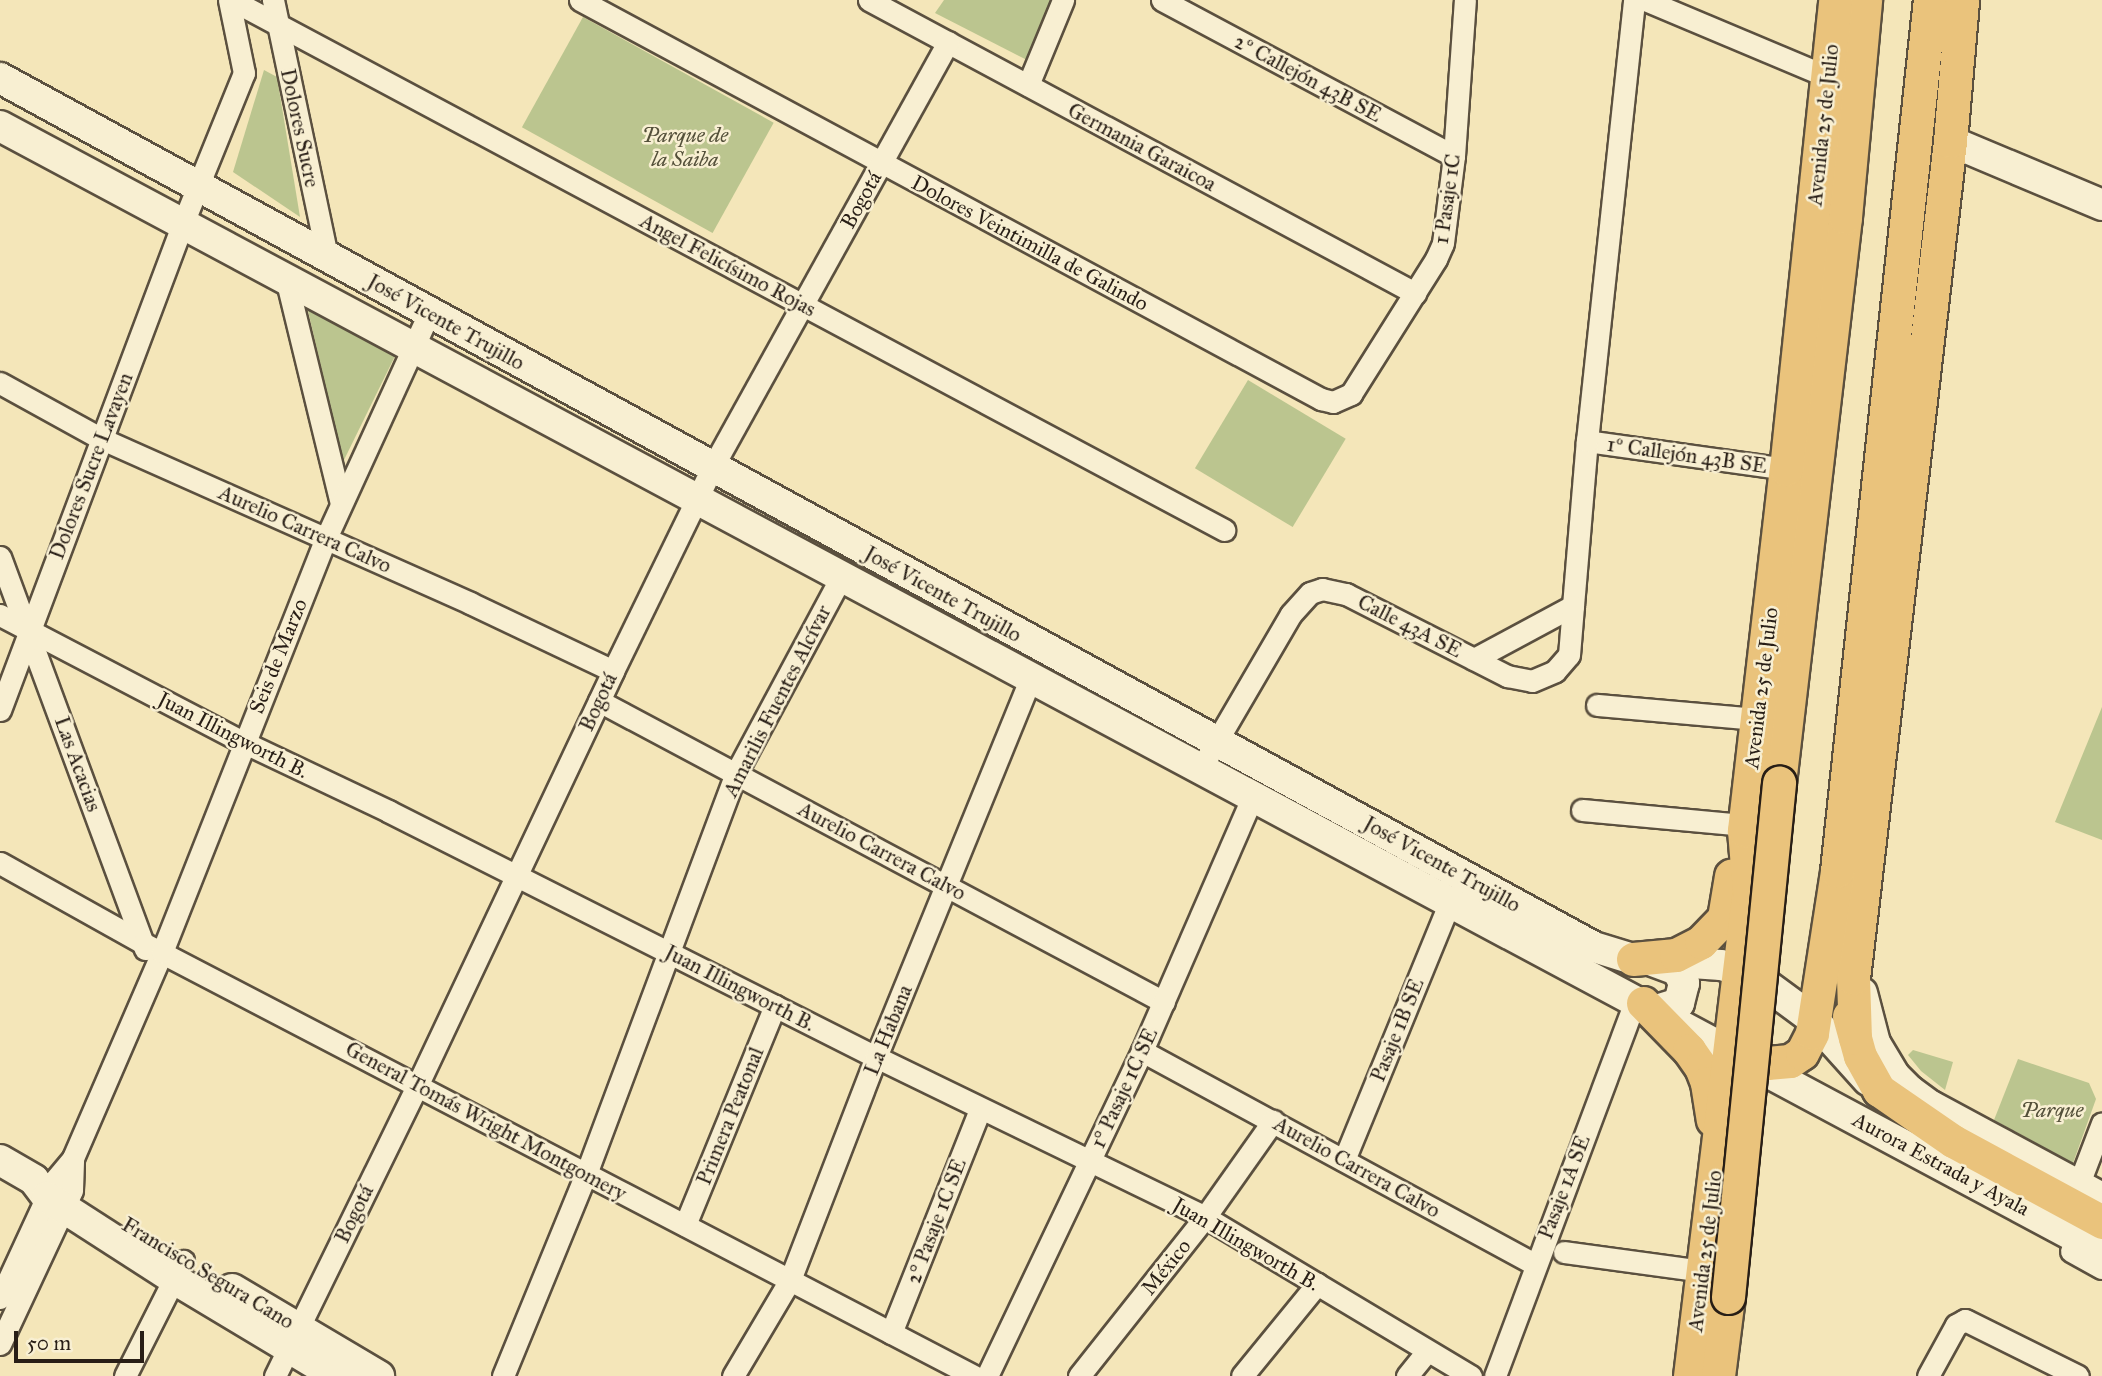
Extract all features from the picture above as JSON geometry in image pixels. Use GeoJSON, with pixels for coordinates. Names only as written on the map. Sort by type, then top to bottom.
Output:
{"type":"FeatureCollection","features":[{"type":"Feature","properties":{"kind":"main road","name":"Avenida 25 de Julio"},"geometry":{"type":"LineString","coordinates":[[1690,1376],[1717,1158],[1735,1053],[1749,891],[1744,827],[1786,469],[1835,0]]}},
{"type":"Feature","properties":{"kind":"main road","name":"Avenida 25 de Julio"},"geometry":{"type":"LineString","coordinates":[[1718,1376],[1779,783],[1845,217],[1865,0]]}},
{"type":"Feature","properties":{"kind":"main road"},"geometry":{"type":"LineString","coordinates":[[1735,1053],[1767,1063],[1794,1059],[1808,1044],[1814,1020],[1837,871],[1930,0]]}},
{"type":"Feature","properties":{"kind":"main road"},"geometry":{"type":"LineString","coordinates":[[1855,1038],[1852,995],[1950,141],[1962,0]]}},
{"type":"Feature","properties":{"kind":"main road"},"geometry":{"type":"LineString","coordinates":[[1828,77],[1845,217]]}},
{"type":"Feature","properties":{"kind":"main road","name":"José Vicente Trujillo"},"geometry":{"type":"LineString","coordinates":[[0,78],[1594,947],[1644,960],[1741,970],[1763,982],[1814,1020],[1879,1090]]}},
{"type":"Feature","properties":{"kind":"main road"},"geometry":{"type":"LineString","coordinates":[[1921,92],[1950,141],[2102,205]]}},
{"type":"Feature","properties":{"kind":"main road","name":"José Vicente Trujillo"},"geometry":{"type":"LineString","coordinates":[[0,126],[1834,1107]]}},
{"type":"Feature","properties":{"kind":"main road"},"geometry":{"type":"LineString","coordinates":[[1644,960],[1676,955],[1701,942],[1718,926],[1728,906],[1732,870],[1744,827]]}},
{"type":"Feature","properties":{"kind":"main road"},"geometry":{"type":"LineString","coordinates":[[1837,871],[1843,985],[1863,1063],[1879,1090],[1953,1141],[2093,1206]]}},
{"type":"Feature","properties":{"kind":"main road"},"geometry":{"type":"LineString","coordinates":[[1860,928],[1866,1018],[1875,1043],[1894,1075],[1931,1106],[2093,1206]]}},
{"type":"Feature","properties":{"kind":"main road"},"geometry":{"type":"LineString","coordinates":[[1644,960],[1677,970],[1684,983],[1679,1003],[1645,1004]]}},
{"type":"Feature","properties":{"kind":"main road"},"geometry":{"type":"LineString","coordinates":[[1645,1004],[1689,1050],[1701,1067],[1711,1102],[1717,1158]]}},
{"type":"Feature","properties":{"kind":"main road","name":"Aurora Estrada y Ayala"},"geometry":{"type":"LineString","coordinates":[[1834,1107],[2102,1251]]}},
{"type":"Feature","properties":{"kind":"main road","name":"Francisco Segura Cano"},"geometry":{"type":"LineString","coordinates":[[0,1160],[293,1337],[379,1376]]}},
{"type":"Feature","properties":{"kind":"main road","name":"Francisco Segura Cano"},"geometry":{"type":"LineString","coordinates":[[293,1337],[336,1376]]}},
{"type":"Feature","properties":{"kind":"street","name":"Angel Felicísimo Rojas"},"geometry":{"type":"LineString","coordinates":[[230,0],[1224,530]]}},
{"type":"Feature","properties":{"kind":"street"},"geometry":{"type":"LineString","coordinates":[[183,223],[244,73],[230,0]]}},
{"type":"Feature","properties":{"kind":"street","name":"Dolores Sucre"},"geometry":{"type":"LineString","coordinates":[[273,0],[327,257]]}},
{"type":"Feature","properties":{"kind":"street","name":"Dolores Veintimilla de Galindo"},"geometry":{"type":"LineString","coordinates":[[580,0],[1321,399],[1333,402]]}},
{"type":"Feature","properties":{"kind":"street","name":"Germania Garaicoa"},"geometry":{"type":"LineString","coordinates":[[869,0],[1415,293]]}},
{"type":"Feature","properties":{"kind":"street"},"geometry":{"type":"LineString","coordinates":[[1028,85],[1063,0]]}},
{"type":"Feature","properties":{"kind":"street","name":"2º Callejón 43B SE"},"geometry":{"type":"LineString","coordinates":[[1163,0],[1454,156]]}},
{"type":"Feature","properties":{"kind":"street","name":"1 Pasaje 1C"},"geometry":{"type":"LineString","coordinates":[[1333,402],[1351,394],[1415,293],[1443,243],[1454,156],[1465,0]]}},
{"type":"Feature","properties":{"kind":"street"},"geometry":{"type":"LineString","coordinates":[[1474,659],[1507,676],[1532,681],[1555,671],[1569,655],[1587,441],[1634,0]]}},
{"type":"Feature","properties":{"kind":"street"},"geometry":{"type":"LineString","coordinates":[[1645,0],[1828,77]]}},
{"type":"Feature","properties":{"kind":"street","name":"Bogotá"},"geometry":{"type":"LineString","coordinates":[[275,1376],[417,1086],[712,468],[948,42]]}},
{"type":"Feature","properties":{"kind":"street","name":"Dolores Sucre Lavayen"},"geometry":{"type":"LineString","coordinates":[[0,710],[183,223]]}},
{"type":"Feature","properties":{"kind":"street"},"geometry":{"type":"LineString","coordinates":[[286,278],[341,503]]}},
{"type":"Feature","properties":{"kind":"street","name":"Seis de Marzo"},"geometry":{"type":"LineString","coordinates":[[153,947],[243,742],[341,503],[429,313]]}},
{"type":"Feature","properties":{"kind":"street","name":"Aurelio Carrera Calvo"},"geometry":{"type":"LineString","coordinates":[[0,383],[102,439],[326,538],[613,671]]}},
{"type":"Feature","properties":{"kind":"street","name":"1º Callejón 43B SE"},"geometry":{"type":"LineString","coordinates":[[1587,441],[1786,469]]}},
{"type":"Feature","properties":{"kind":"street","name":"Las Acacias"},"geometry":{"type":"LineString","coordinates":[[0,557],[153,947],[153,972],[74,1158],[54,1191]]}},
{"type":"Feature","properties":{"kind":"street","name":"Amarilis Fuentes Alcívar"},"geometry":{"type":"LineString","coordinates":[[503,1376],[586,1174],[736,774],[842,575]]}},
{"type":"Feature","properties":{"kind":"street","name":"Calle 43A SE"},"geometry":{"type":"LineString","coordinates":[[1215,742],[1300,602],[1322,589],[1346,594],[1474,659]]}},
{"type":"Feature","properties":{"kind":"street"},"geometry":{"type":"LineString","coordinates":[[1474,659],[1573,606]]}},
{"type":"Feature","properties":{"kind":"street","name":"Juan Illingworth B."},"geometry":{"type":"LineString","coordinates":[[0,615],[243,742],[388,811],[980,1109],[1205,1217],[1472,1376]]}},
{"type":"Feature","properties":{"kind":"street","name":"La Habana"},"geometry":{"type":"LineString","coordinates":[[733,1376],[790,1280],[876,1057],[1031,677]]}},
{"type":"Feature","properties":{"kind":"street","name":"Aurelio Carrera Calvo"},"geometry":{"type":"LineString","coordinates":[[599,701],[1164,1002]]}},
{"type":"Feature","properties":{"kind":"street"},"geometry":{"type":"LineString","coordinates":[[1597,705],[1757,719]]}},
{"type":"Feature","properties":{"kind":"street"},"geometry":{"type":"LineString","coordinates":[[1201,768],[1215,742]]}},
{"type":"Feature","properties":{"kind":"street","name":"1° Pasaje 1C SE"},"geometry":{"type":"LineString","coordinates":[[987,1376],[1142,1051],[1253,796]]}},
{"type":"Feature","properties":{"kind":"street"},"geometry":{"type":"LineString","coordinates":[[1582,810],[1744,827]]}},
{"type":"Feature","properties":{"kind":"street","name":"General Tomás Wright Montgomery"},"geometry":{"type":"LineString","coordinates":[[0,863],[153,947],[974,1376]]}},
{"type":"Feature","properties":{"kind":"street","name":"Pasaje 1B SE"},"geometry":{"type":"LineString","coordinates":[[1344,1160],[1450,901]]}},
{"type":"Feature","properties":{"kind":"street","name":"Pasaje 1A SE"},"geometry":{"type":"LineString","coordinates":[[1495,1376],[1535,1264],[1645,1004]]}},
{"type":"Feature","properties":{"kind":"street","name":"Primera Peatonal"},"geometry":{"type":"LineString","coordinates":[[685,1225],[775,1006]]}},
{"type":"Feature","properties":{"kind":"street","name":"Aurelio Carrera Calvo"},"geometry":{"type":"LineString","coordinates":[[1142,1051],[1535,1264]]}},
{"type":"Feature","properties":{"kind":"street","name":"Aurora Estrada y Ayala"},"geometry":{"type":"LineString","coordinates":[[1834,1107],[1920,1170],[2102,1268]]}},
{"type":"Feature","properties":{"kind":"street","name":"2° Pasaje 1C SE"},"geometry":{"type":"LineString","coordinates":[[891,1333],[980,1109]]}},
{"type":"Feature","properties":{"kind":"street","name":"México"},"geometry":{"type":"LineString","coordinates":[[1079,1376],[1205,1217],[1273,1121]]}},
{"type":"Feature","properties":{"kind":"street"},"geometry":{"type":"LineString","coordinates":[[2093,1206],[2102,1123]]}},
{"type":"Feature","properties":{"kind":"street"},"geometry":{"type":"LineString","coordinates":[[0,1298],[54,1191]]}},
{"type":"Feature","properties":{"kind":"street"},"geometry":{"type":"LineString","coordinates":[[0,1344],[54,1191]]}},
{"type":"Feature","properties":{"kind":"street"},"geometry":{"type":"LineString","coordinates":[[1564,1252],[1703,1271]]}},
{"type":"Feature","properties":{"kind":"street"},"geometry":{"type":"LineString","coordinates":[[125,1376],[179,1270]]}},
{"type":"Feature","properties":{"kind":"street"},"geometry":{"type":"LineString","coordinates":[[1242,1376],[1317,1284]]}},
{"type":"Feature","properties":{"kind":"street"},"geometry":{"type":"LineString","coordinates":[[1928,1376],[1956,1325],[1970,1320],[2078,1376]]}},
{"type":"Feature","properties":{"kind":"street"},"geometry":{"type":"LineString","coordinates":[[1407,1376],[1427,1351]]}},
{"type":"Feature","properties":{"kind":"green space"},"geometry":{"type":"Polygon","coordinates":[[[944,0],[1052,0],[1027,60],[935,13],[944,0]]]}},
{"type":"Feature","properties":{"kind":"green space","name":"Parque de la Saiba"},"geometry":{"type":"Polygon","coordinates":[[[583,17],[774,123],[713,233],[522,127],[583,17]]]}},
{"type":"Feature","properties":{"kind":"green space"},"geometry":{"type":"Polygon","coordinates":[[[264,70],[277,77],[300,217],[233,172],[264,70]]]}},
{"type":"Feature","properties":{"kind":"green space"},"geometry":{"type":"Polygon","coordinates":[[[306,302],[396,354],[343,462],[306,302]]]}},
{"type":"Feature","properties":{"kind":"green space"},"geometry":{"type":"Polygon","coordinates":[[[1248,380],[1346,439],[1293,527],[1195,468],[1248,380]]]}},
{"type":"Feature","properties":{"kind":"green space"},"geometry":{"type":"Polygon","coordinates":[[[2102,707],[2102,840],[2055,822],[2102,707]]]}},
{"type":"Feature","properties":{"kind":"green space"},"geometry":{"type":"Polygon","coordinates":[[[1913,1050],[1953,1062],[1945,1090],[1921,1071],[1908,1055],[1913,1050]]]}},
{"type":"Feature","properties":{"kind":"green space","name":"Parque"},"geometry":{"type":"Polygon","coordinates":[[[2018,1059],[2089,1083],[2096,1099],[2073,1163],[1994,1120],[2018,1059]]]}}]}
